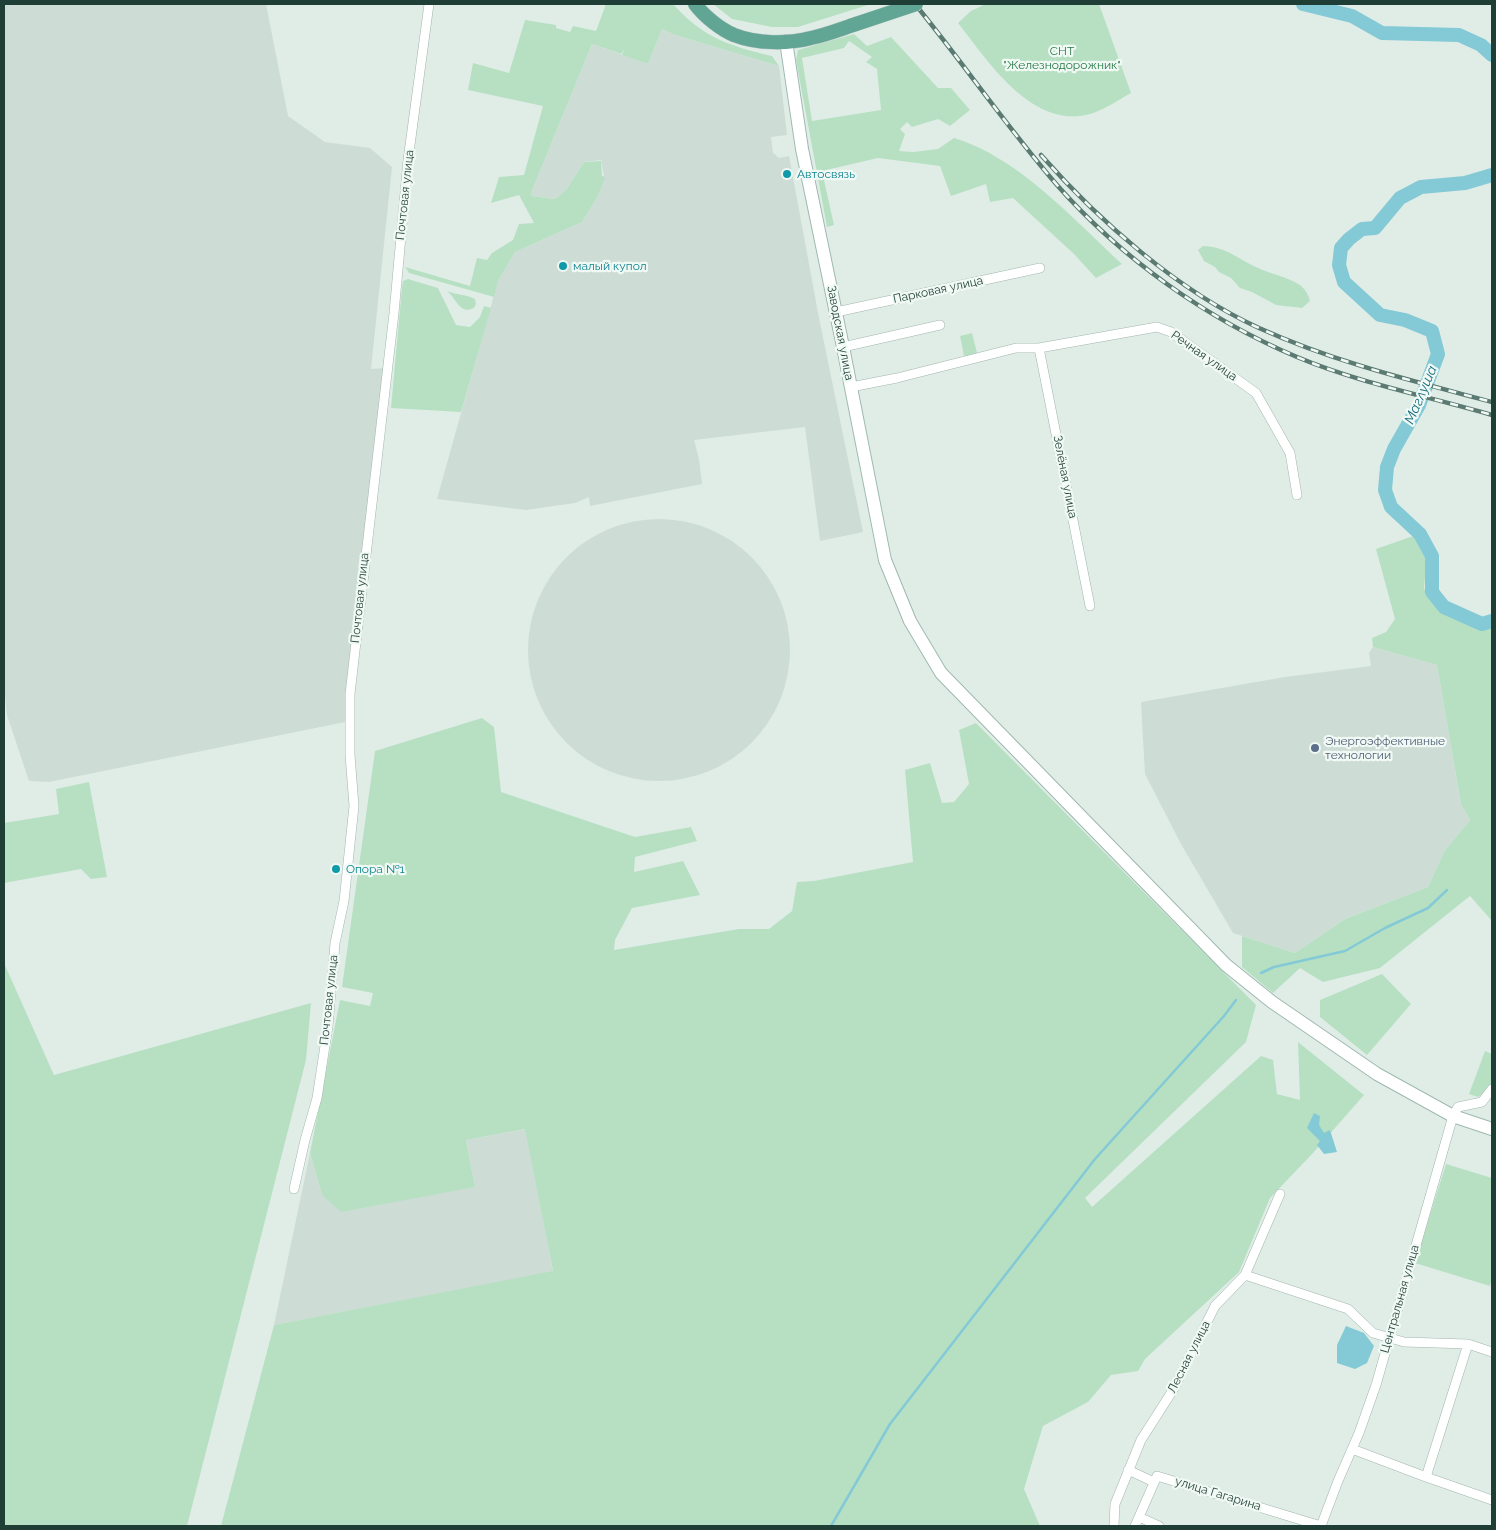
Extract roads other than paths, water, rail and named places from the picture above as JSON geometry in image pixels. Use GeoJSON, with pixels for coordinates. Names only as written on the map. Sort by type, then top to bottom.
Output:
{"type":"FeatureCollection","features":[{"type":"Feature","properties":{"kind":"main road"},"geometry":{"type":"LineString","coordinates":[[695,4],[702,12],[733,35],[758,40],[786,41],[812,38],[916,4]]}},
{"type":"Feature","properties":{"kind":"main road","name":"Заводская улица"},"geometry":{"type":"LineString","coordinates":[[786,41],[802,149],[885,560],[910,621],[941,673],[1226,965],[1272,1002],[1377,1074],[1453,1116],[1492,1129]]}},
{"type":"Feature","properties":{"kind":"street","name":"Почтовая улица"},"geometry":{"type":"LineString","coordinates":[[294,1189],[317,1098],[328,1026],[335,943],[344,901],[354,806],[350,755],[350,694],[394,313],[408,160],[429,4]]}},
{"type":"Feature","properties":{"kind":"street","name":"Парковая улица"},"geometry":{"type":"LineString","coordinates":[[836,312],[1040,268]]}},
{"type":"Feature","properties":{"kind":"street"},"geometry":{"type":"LineString","coordinates":[[843,347],[940,325]]}},
{"type":"Feature","properties":{"kind":"street","name":"Речная улица"},"geometry":{"type":"LineString","coordinates":[[1039,348],[1157,327],[1171,332],[1256,393],[1290,453],[1297,495]]}},
{"type":"Feature","properties":{"kind":"street"},"geometry":{"type":"LineString","coordinates":[[851,387],[896,378],[1016,348],[1039,348]]}},
{"type":"Feature","properties":{"kind":"street","name":"Зелёная улица"},"geometry":{"type":"LineString","coordinates":[[1039,348],[1090,606]]}},
{"type":"Feature","properties":{"kind":"street"},"geometry":{"type":"LineString","coordinates":[[1453,1116],[1458,1108],[1482,1102],[1492,1089]]}},
{"type":"Feature","properties":{"kind":"street","name":"Центральная улица"},"geometry":{"type":"LineString","coordinates":[[1321,1526],[1376,1385],[1453,1116]]}},
{"type":"Feature","properties":{"kind":"street","name":"Лесная улица"},"geometry":{"type":"LineString","coordinates":[[1114,1526],[1115,1504],[1141,1440],[1173,1390],[1215,1306],[1245,1276],[1280,1194]]}},
{"type":"Feature","properties":{"kind":"street"},"geometry":{"type":"LineString","coordinates":[[1245,1276],[1348,1309],[1373,1333],[1389,1338],[1404,1342],[1468,1344],[1492,1352]]}},
{"type":"Feature","properties":{"kind":"street"},"geometry":{"type":"LineString","coordinates":[[1426,1478],[1468,1344]]}},
{"type":"Feature","properties":{"kind":"street"},"geometry":{"type":"LineString","coordinates":[[1352,1449],[1426,1478],[1492,1500]]}},
{"type":"Feature","properties":{"kind":"street"},"geometry":{"type":"LineString","coordinates":[[1128,1470],[1154,1482],[1135,1526]]}},
{"type":"Feature","properties":{"kind":"street","name":"улица Гагарина"},"geometry":{"type":"LineString","coordinates":[[1154,1482],[1157,1476],[1321,1526]]}},
{"type":"Feature","properties":{"kind":"street"},"geometry":{"type":"LineString","coordinates":[[1140,1517],[1159,1526]]}},
{"type":"Feature","properties":{"kind":"water"},"geometry":{"type":"Polygon","coordinates":[[[1314,1113],[1320,1116],[1319,1125],[1324,1133],[1330,1130],[1337,1152],[1324,1154],[1317,1145],[1320,1141],[1307,1128],[1314,1113]]]}},
{"type":"Feature","properties":{"kind":"water"},"geometry":{"type":"Polygon","coordinates":[[[1346,1326],[1364,1333],[1374,1346],[1367,1363],[1355,1369],[1337,1363],[1337,1345],[1346,1326]]]}},
{"type":"Feature","properties":{"kind":"waterway","name":"Маглуша"},"geometry":{"type":"LineString","coordinates":[[1303,4],[1352,16],[1382,33],[1459,35],[1481,45],[1492,55]]}},
{"type":"Feature","properties":{"kind":"waterway","name":"Маглуша"},"geometry":{"type":"LineString","coordinates":[[1492,175],[1465,183],[1421,187],[1400,198],[1375,228],[1362,229],[1349,239],[1341,248],[1339,265],[1344,282],[1380,315],[1405,320],[1432,331],[1438,354],[1419,405],[1394,449],[1387,467],[1385,490],[1391,507],[1420,534],[1432,556],[1432,592],[1444,607],[1482,624],[1492,621]]}},
{"type":"Feature","properties":{"kind":"waterway"},"geometry":{"type":"LineString","coordinates":[[1261,973],[1274,967],[1345,951],[1385,928],[1428,908],[1447,890]]}},
{"type":"Feature","properties":{"kind":"waterway"},"geometry":{"type":"LineString","coordinates":[[831,1526],[890,1424],[1095,1159],[1224,1016],[1236,1000]]}},
{"type":"Feature","properties":{"kind":"railway"},"geometry":{"type":"LineString","coordinates":[[915,4],[1020,141],[1057,185],[1109,238],[1168,284],[1231,324],[1297,357],[1369,382],[1492,415]]}},
{"type":"Feature","properties":{"kind":"railway"},"geometry":{"type":"LineString","coordinates":[[1041,155],[1088,205],[1141,252],[1199,295],[1229,313],[1287,340],[1345,361],[1492,402]]}},
{"type":"Feature","properties":{"kind":"place","name":"Автосвязь"},"geometry":{"type":"Point","coordinates":[787,174]}},
{"type":"Feature","properties":{"kind":"place","name":"малый купол"},"geometry":{"type":"Point","coordinates":[563,266]}},
{"type":"Feature","properties":{"kind":"place","name":"Энергоэффективные технологии"},"geometry":{"type":"Point","coordinates":[1315,748]}},
{"type":"Feature","properties":{"kind":"place","name":"Опора №1"},"geometry":{"type":"Point","coordinates":[336,869]}},
{"type":"Feature","properties":{"kind":"park label","name":"СНТ \"Железнодорожник\""},"geometry":{"type":"Point","coordinates":[1062,58]}}]}
